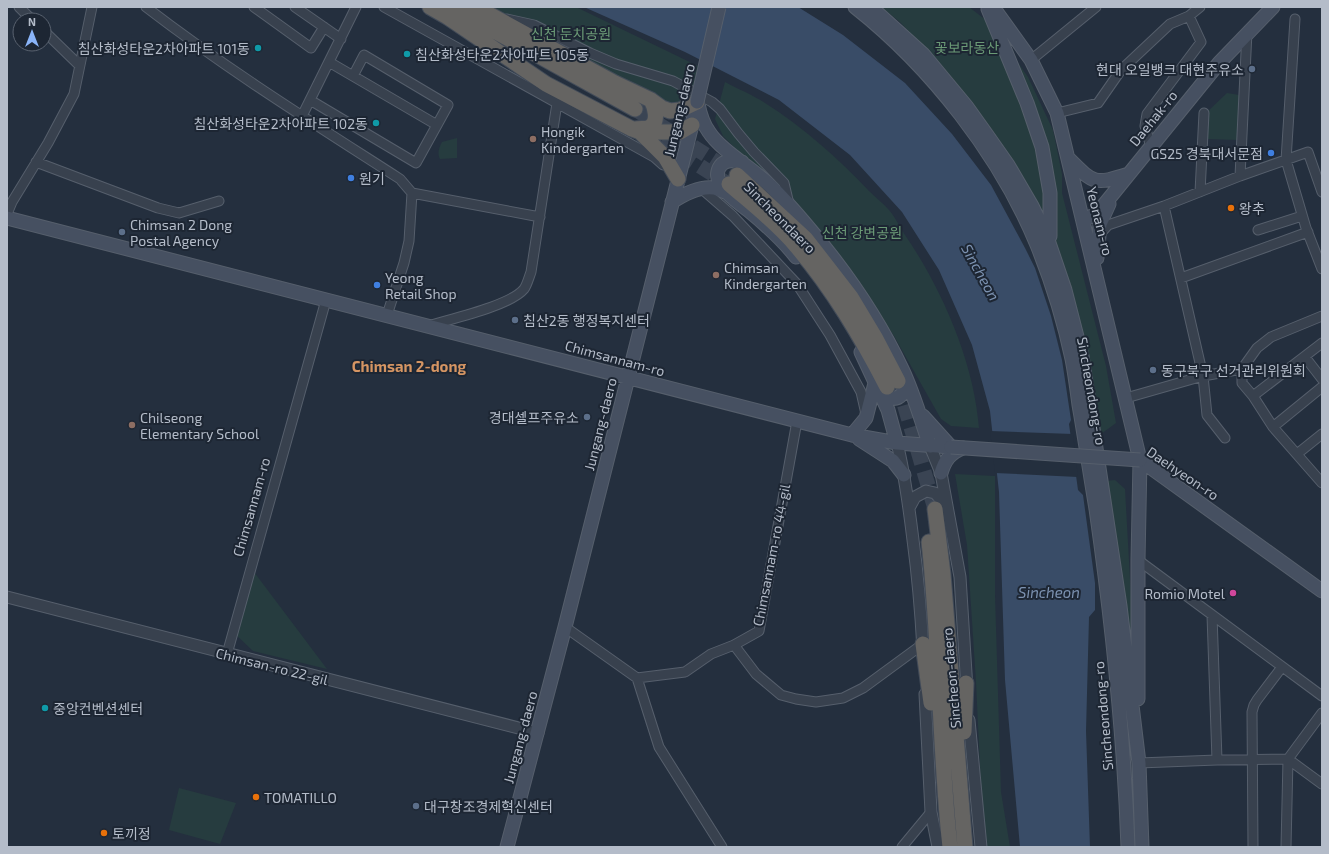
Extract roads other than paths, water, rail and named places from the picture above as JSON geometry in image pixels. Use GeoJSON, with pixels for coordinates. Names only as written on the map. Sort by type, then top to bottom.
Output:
{"type":"FeatureCollection","features":[{"type":"Feature","properties":{"kind":"highway"},"geometry":{"type":"LineString","coordinates":[[476,7],[615,83],[651,100],[662,108],[670,111],[680,110],[697,102]]}},
{"type":"Feature","properties":{"kind":"highway"},"geometry":{"type":"LineString","coordinates":[[441,9],[546,84],[648,128],[652,125],[656,117],[655,107],[651,100]]}},
{"type":"Feature","properties":{"kind":"highway"},"geometry":{"type":"LineString","coordinates":[[441,9],[634,122],[666,157],[678,179]]}},
{"type":"Feature","properties":{"kind":"highway"},"geometry":{"type":"LineString","coordinates":[[634,122],[680,132],[692,125]]}},
{"type":"Feature","properties":{"kind":"highway","name":"Sincheondaero"},"geometry":{"type":"LineString","coordinates":[[734,179],[770,220],[801,252],[838,300],[864,343],[892,383]]}},
{"type":"Feature","properties":{"kind":"highway","name":"Sincheon-daero"},"geometry":{"type":"LineString","coordinates":[[936,509],[943,574],[965,847]]}},
{"type":"Feature","properties":{"kind":"highway","name":"Sincheon-daero"},"geometry":{"type":"LineString","coordinates":[[936,509],[933,584],[946,805],[950,847]]}},
{"type":"Feature","properties":{"kind":"highway"},"geometry":{"type":"LineString","coordinates":[[923,644],[946,805]]}},
{"type":"Feature","properties":{"kind":"highway"},"geometry":{"type":"LineString","coordinates":[[961,799],[966,683]]}},
{"type":"Feature","properties":{"kind":"main road","name":"Jungang-daero"},"geometry":{"type":"LineString","coordinates":[[507,847],[566,627],[692,125],[719,7]]}},
{"type":"Feature","properties":{"kind":"main road","name":"Sincheondong-ro"},"geometry":{"type":"LineString","coordinates":[[855,7],[876,24],[912,58],[946,95],[976,136],[1020,209],[1042,241],[1065,290],[1082,356],[1120,606],[1139,763],[1142,847]]}},
{"type":"Feature","properties":{"kind":"main road","name":"Sincheondong-ro"},"geometry":{"type":"LineString","coordinates":[[871,7],[923,54],[967,107],[1008,165],[1032,206],[1042,241],[1050,282],[1072,360],[1088,462],[1109,606],[1118,689],[1128,847]]}},
{"type":"Feature","properties":{"kind":"main road"},"geometry":{"type":"LineString","coordinates":[[987,7],[1027,104],[1042,146],[1050,193],[1050,236],[1042,241]]}},
{"type":"Feature","properties":{"kind":"main road","name":"Yeonam-ro"},"geometry":{"type":"LineString","coordinates":[[990,7],[998,14],[1032,60],[1057,114],[1140,460],[1138,560],[1139,763]]}},
{"type":"Feature","properties":{"kind":"main road","name":"Daehak-ro"},"geometry":{"type":"LineString","coordinates":[[1083,220],[1094,216],[1110,201],[1129,174],[1195,91],[1247,32],[1273,7]]}},
{"type":"Feature","properties":{"kind":"main road"},"geometry":{"type":"LineString","coordinates":[[697,102],[701,117],[710,133],[724,147],[734,179]]}},
{"type":"Feature","properties":{"kind":"main road"},"geometry":{"type":"LineString","coordinates":[[1068,158],[1086,176],[1097,182],[1111,180],[1129,174]]}},
{"type":"Feature","properties":{"kind":"main road"},"geometry":{"type":"LineString","coordinates":[[672,202],[687,194],[702,189],[714,188],[734,179],[765,181],[789,205],[821,243],[868,307],[903,370],[852,435],[893,461],[904,475]]}},
{"type":"Feature","properties":{"kind":"main road"},"geometry":{"type":"LineString","coordinates":[[1096,272],[1100,224],[1110,201]]}},
{"type":"Feature","properties":{"kind":"main road","name":"Chimsannam-ro"},"geometry":{"type":"LineString","coordinates":[[7,218],[852,435],[897,443],[930,446]]}},
{"type":"Feature","properties":{"kind":"main road"},"geometry":{"type":"LineString","coordinates":[[892,383],[954,450],[944,464],[941,473]]}},
{"type":"Feature","properties":{"kind":"main road"},"geometry":{"type":"LineString","coordinates":[[892,383],[888,410],[897,443]]}},
{"type":"Feature","properties":{"kind":"main road"},"geometry":{"type":"LineString","coordinates":[[919,411],[930,446]]}},
{"type":"Feature","properties":{"kind":"main road","name":"Daehyeon-ro"},"geometry":{"type":"LineString","coordinates":[[930,446],[954,450],[1140,460],[1322,591]]}},
{"type":"Feature","properties":{"kind":"street"},"geometry":{"type":"LineString","coordinates":[[7,214],[12,202],[74,94],[92,7]]}},
{"type":"Feature","properties":{"kind":"street"},"geometry":{"type":"LineString","coordinates":[[146,7],[255,86],[400,179],[412,193],[540,217]]}},
{"type":"Feature","properties":{"kind":"street"},"geometry":{"type":"LineString","coordinates":[[254,7],[310,48],[324,27]]}},
{"type":"Feature","properties":{"kind":"street"},"geometry":{"type":"LineString","coordinates":[[295,7],[341,39]]}},
{"type":"Feature","properties":{"kind":"street"},"geometry":{"type":"LineString","coordinates":[[302,116],[356,7]]}},
{"type":"Feature","properties":{"kind":"street"},"geometry":{"type":"LineString","coordinates":[[384,7],[654,156],[678,179]]}},
{"type":"Feature","properties":{"kind":"street"},"geometry":{"type":"LineString","coordinates":[[1032,60],[1096,7]]}},
{"type":"Feature","properties":{"kind":"street"},"geometry":{"type":"LineString","coordinates":[[1057,114],[1098,103],[1121,70],[1170,24],[1189,16],[1200,7]]}},
{"type":"Feature","properties":{"kind":"street"},"geometry":{"type":"LineString","coordinates":[[492,16],[534,25],[590,53],[616,64],[673,81],[712,102],[720,109],[754,152],[784,183],[789,205]]}},
{"type":"Feature","properties":{"kind":"street"},"geometry":{"type":"LineString","coordinates":[[1151,147],[1145,126],[1147,114],[1201,42],[1189,16]]}},
{"type":"Feature","properties":{"kind":"street"},"geometry":{"type":"LineString","coordinates":[[1295,19],[1286,160],[1302,216],[1322,269]]}},
{"type":"Feature","properties":{"kind":"street"},"geometry":{"type":"LineString","coordinates":[[1240,176],[1247,32]]}},
{"type":"Feature","properties":{"kind":"street"},"geometry":{"type":"LineString","coordinates":[[52,39],[79,65]]}},
{"type":"Feature","properties":{"kind":"street"},"geometry":{"type":"LineString","coordinates":[[310,100],[416,163],[448,105],[364,55],[353,76]]}},
{"type":"Feature","properties":{"kind":"street"},"geometry":{"type":"LineString","coordinates":[[329,62],[438,125]]}},
{"type":"Feature","properties":{"kind":"street"},"geometry":{"type":"LineString","coordinates":[[428,326],[490,308],[510,300],[524,289],[531,272],[557,103]]}},
{"type":"Feature","properties":{"kind":"street"},"geometry":{"type":"LineString","coordinates":[[1200,192],[1204,113]]}},
{"type":"Feature","properties":{"kind":"street"},"geometry":{"type":"LineString","coordinates":[[1098,236],[1108,225],[1122,219],[1164,206],[1240,176],[1308,152],[1322,192]]}},
{"type":"Feature","properties":{"kind":"street"},"geometry":{"type":"LineString","coordinates":[[36,162],[158,208],[179,213],[219,200]]}},
{"type":"Feature","properties":{"kind":"street"},"geometry":{"type":"LineString","coordinates":[[702,189],[732,216],[797,284],[830,335],[861,392],[866,418]]}},
{"type":"Feature","properties":{"kind":"street"},"geometry":{"type":"LineString","coordinates":[[387,315],[404,263],[409,242],[412,193]]}},
{"type":"Feature","properties":{"kind":"street"},"geometry":{"type":"LineString","coordinates":[[1110,201],[1115,217],[1122,219]]}},
{"type":"Feature","properties":{"kind":"street"},"geometry":{"type":"LineString","coordinates":[[1164,206],[1203,376],[1207,415],[1225,438]]}},
{"type":"Feature","properties":{"kind":"street"},"geometry":{"type":"LineString","coordinates":[[1258,230],[1302,216]]}},
{"type":"Feature","properties":{"kind":"street"},"geometry":{"type":"LineString","coordinates":[[1180,278],[1308,232]]}},
{"type":"Feature","properties":{"kind":"street","name":"Chimsannam-ro"},"geometry":{"type":"LineString","coordinates":[[227,654],[326,300]]}},
{"type":"Feature","properties":{"kind":"street"},"geometry":{"type":"LineString","coordinates":[[1322,316],[1271,337],[1257,348],[1242,369],[1242,383],[1253,396],[1273,427],[1322,482]]}},
{"type":"Feature","properties":{"kind":"street"},"geometry":{"type":"LineString","coordinates":[[1253,396],[1322,344]]}},
{"type":"Feature","properties":{"kind":"street"},"geometry":{"type":"LineString","coordinates":[[1305,357],[1322,379]]}},
{"type":"Feature","properties":{"kind":"street"},"geometry":{"type":"LineString","coordinates":[[1126,398],[1203,376],[1242,369]]}},
{"type":"Feature","properties":{"kind":"street"},"geometry":{"type":"LineString","coordinates":[[1273,427],[1322,387]]}},
{"type":"Feature","properties":{"kind":"street","name":"Chimsannam-ro 44-gil"},"geometry":{"type":"LineString","coordinates":[[637,678],[685,672],[711,654],[734,645],[759,631],[797,421]]}},
{"type":"Feature","properties":{"kind":"street"},"geometry":{"type":"LineString","coordinates":[[1297,454],[1322,434]]}},
{"type":"Feature","properties":{"kind":"street"},"geometry":{"type":"LineString","coordinates":[[897,443],[909,508],[920,599],[931,812],[938,847]]}},
{"type":"Feature","properties":{"kind":"street"},"geometry":{"type":"LineString","coordinates":[[930,446],[941,473],[936,509]]}},
{"type":"Feature","properties":{"kind":"street"},"geometry":{"type":"LineString","coordinates":[[909,508],[915,496],[926,491],[935,493],[936,509],[960,577],[966,683],[981,847]]}},
{"type":"Feature","properties":{"kind":"street"},"geometry":{"type":"LineString","coordinates":[[1138,560],[1322,696]]}},
{"type":"Feature","properties":{"kind":"street","name":"Chimsan-ro 22-gil"},"geometry":{"type":"LineString","coordinates":[[7,597],[538,733]]}},
{"type":"Feature","properties":{"kind":"street"},"geometry":{"type":"LineString","coordinates":[[1212,615],[1217,760]]}},
{"type":"Feature","properties":{"kind":"street"},"geometry":{"type":"LineString","coordinates":[[566,627],[637,678],[659,747],[722,847]]}},
{"type":"Feature","properties":{"kind":"street"},"geometry":{"type":"LineString","coordinates":[[734,645],[756,674],[781,695],[816,702],[843,698],[852,694],[863,688],[923,644]]}},
{"type":"Feature","properties":{"kind":"street"},"geometry":{"type":"LineString","coordinates":[[1253,847],[1252,712],[1254,705],[1282,667]]}},
{"type":"Feature","properties":{"kind":"street"},"geometry":{"type":"LineString","coordinates":[[1286,847],[1288,758],[1322,714]]}},
{"type":"Feature","properties":{"kind":"street"},"geometry":{"type":"LineString","coordinates":[[1139,763],[1288,758],[1322,784]]}},
{"type":"Feature","properties":{"kind":"street"},"geometry":{"type":"LineString","coordinates":[[902,847],[931,812]]}},
{"type":"Feature","properties":{"kind":"water","name":"Sincheon"},"geometry":{"type":"Polygon","coordinates":[[[584,7],[798,7],[843,35],[905,83],[952,134],[991,185],[1035,268],[1051,316],[1062,360],[1071,420],[1069,424],[1078,490],[1083,495],[1095,583],[1095,610],[1089,617],[1086,731],[1090,847],[1020,847],[1005,680],[999,492],[990,411],[972,345],[939,270],[902,212],[850,155],[779,100],[685,52],[584,7]]]}},
{"type":"Feature","properties":{"kind":"tunnel"},"geometry":{"type":"LineString","coordinates":[[635,109],[737,175]]}},
{"type":"Feature","properties":{"kind":"tunnel"},"geometry":{"type":"LineString","coordinates":[[642,129],[728,184]]}},
{"type":"Feature","properties":{"kind":"tunnel"},"geometry":{"type":"LineString","coordinates":[[898,383],[935,509]]}},
{"type":"Feature","properties":{"kind":"place","name":"침산화성타운2차아파트 101동"},"geometry":{"type":"Point","coordinates":[258,48]}},
{"type":"Feature","properties":{"kind":"place","name":"침산화성타운2차아파트 105동"},"geometry":{"type":"Point","coordinates":[407,54]}},
{"type":"Feature","properties":{"kind":"place","name":"현대 오일뱅크 대현주유소"},"geometry":{"type":"Point","coordinates":[1252,69]}},
{"type":"Feature","properties":{"kind":"place","name":"침산화성타운2차아파트 102동"},"geometry":{"type":"Point","coordinates":[376,123]}},
{"type":"Feature","properties":{"kind":"place","name":"Hongik Kindergarten"},"geometry":{"type":"Point","coordinates":[533,139]}},
{"type":"Feature","properties":{"kind":"place","name":"GS25 경북대서문점"},"geometry":{"type":"Point","coordinates":[1271,153]}},
{"type":"Feature","properties":{"kind":"place","name":"원기"},"geometry":{"type":"Point","coordinates":[351,178]}},
{"type":"Feature","properties":{"kind":"place","name":"왕추"},"geometry":{"type":"Point","coordinates":[1231,208]}},
{"type":"Feature","properties":{"kind":"place","name":"Chimsan 2 Dong Postal Agency"},"geometry":{"type":"Point","coordinates":[122,232]}},
{"type":"Feature","properties":{"kind":"place","name":"Chimsan Kindergarten"},"geometry":{"type":"Point","coordinates":[716,275]}},
{"type":"Feature","properties":{"kind":"place","name":"Yeong Retail Shop"},"geometry":{"type":"Point","coordinates":[377,285]}},
{"type":"Feature","properties":{"kind":"place","name":"침산2동 행정복지센터"},"geometry":{"type":"Point","coordinates":[515,320]}},
{"type":"Feature","properties":{"kind":"place","name":"동구북구 선거관리위원회"},"geometry":{"type":"Point","coordinates":[1153,370]}},
{"type":"Feature","properties":{"kind":"place","name":"경대셀프주유소"},"geometry":{"type":"Point","coordinates":[587,417]}},
{"type":"Feature","properties":{"kind":"place","name":"Chilseong Elementary School"},"geometry":{"type":"Point","coordinates":[132,425]}},
{"type":"Feature","properties":{"kind":"place","name":"Romio Motel"},"geometry":{"type":"Point","coordinates":[1233,593]}},
{"type":"Feature","properties":{"kind":"place","name":"중앙컨벤션센터"},"geometry":{"type":"Point","coordinates":[45,708]}},
{"type":"Feature","properties":{"kind":"place","name":"TOMATILLO"},"geometry":{"type":"Point","coordinates":[256,797]}},
{"type":"Feature","properties":{"kind":"place","name":"대구창조경제혁신센터"},"geometry":{"type":"Point","coordinates":[416,806]}},
{"type":"Feature","properties":{"kind":"place","name":"토끼정"},"geometry":{"type":"Point","coordinates":[104,833]}},
{"type":"Feature","properties":{"kind":"district","name":"Chimsan 2-dong"},"geometry":{"type":"Point","coordinates":[409,366]}},
{"type":"Feature","properties":{"kind":"park label","name":"신천 둔치공원"},"geometry":{"type":"Point","coordinates":[571,33]}},
{"type":"Feature","properties":{"kind":"park label","name":"꽃보라동산"},"geometry":{"type":"Point","coordinates":[967,47]}},
{"type":"Feature","properties":{"kind":"park label","name":"신천 강변공원"},"geometry":{"type":"Point","coordinates":[862,232]}}]}
